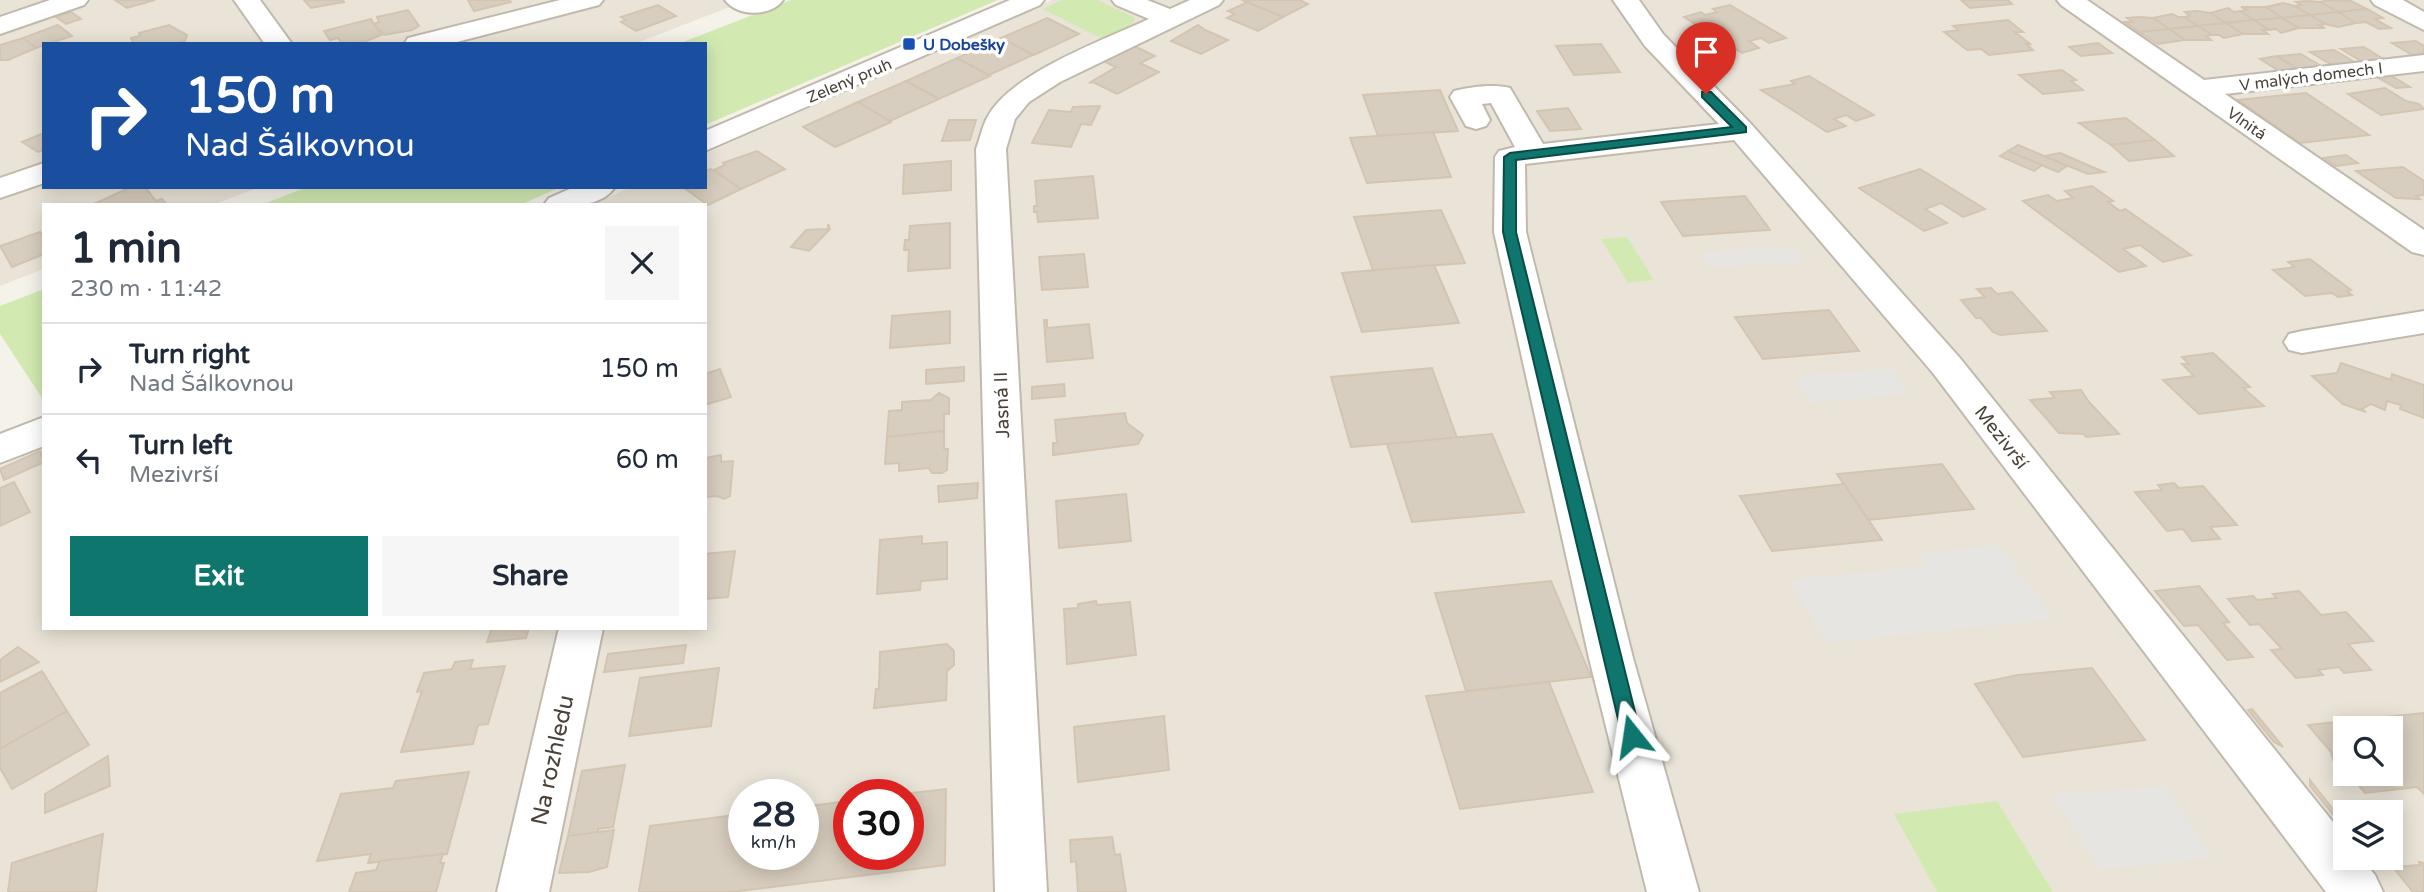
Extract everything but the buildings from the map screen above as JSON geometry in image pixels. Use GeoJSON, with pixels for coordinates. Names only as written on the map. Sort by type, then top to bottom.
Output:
{"type":"FeatureCollection","features":[{"type":"Feature","properties":{"kind":"street"},"geometry":{"type":"LineString","coordinates":[[0,26],[75,0]]}},
{"type":"Feature","properties":{"kind":"street"},"geometry":{"type":"LineString","coordinates":[[247,0],[278,42]]}},
{"type":"Feature","properties":{"kind":"street"},"geometry":{"type":"LineString","coordinates":[[425,42],[590,0]]}},
{"type":"Feature","properties":{"kind":"street","name":"Zelený pruh"},"geometry":{"type":"LineString","coordinates":[[707,141],[1031,0]]}},
{"type":"Feature","properties":{"kind":"street"},"geometry":{"type":"LineString","coordinates":[[1125,0],[1171,19]]}},
{"type":"Feature","properties":{"kind":"street","name":"Jasná II"},"geometry":{"type":"LineString","coordinates":[[1021,892],[992,149],[1001,118],[1019,96],[1050,76],[1210,0]]}},
{"type":"Feature","properties":{"kind":"street","name":"Mezivrší"},"geometry":{"type":"LineString","coordinates":[[1626,0],[1654,40],[1741,130],[1946,365],[2357,892]]}},
{"type":"Feature","properties":{"kind":"street","name":"Vlnitá"},"geometry":{"type":"LineString","coordinates":[[2070,0],[2424,246]]}},
{"type":"Feature","properties":{"kind":"street"},"geometry":{"type":"LineString","coordinates":[[2384,0],[2424,22]]}},
{"type":"Feature","properties":{"kind":"street","name":"V malých domech I"},"geometry":{"type":"LineString","coordinates":[[2199,89],[2424,63]]}},
{"type":"Feature","properties":{"kind":"street"},"geometry":{"type":"LineString","coordinates":[[1476,120],[1464,97],[1500,94],[1534,154]]}},
{"type":"Feature","properties":{"kind":"street"},"geometry":{"type":"LineString","coordinates":[[1673,892],[1611,658],[1510,232],[1510,157],[1741,130]]}},
{"type":"Feature","properties":{"kind":"street"},"geometry":{"type":"LineString","coordinates":[[0,189],[42,173]]}},
{"type":"Feature","properties":{"kind":"street"},"geometry":{"type":"LineString","coordinates":[[564,203],[596,189]]}},
{"type":"Feature","properties":{"kind":"street"},"geometry":{"type":"LineString","coordinates":[[2302,342],[2424,322]]}},
{"type":"Feature","properties":{"kind":"street"},"geometry":{"type":"LineString","coordinates":[[0,450],[42,431]]}},
{"type":"Feature","properties":{"kind":"street","name":"Na rozhledu"},"geometry":{"type":"LineString","coordinates":[[523,892],[581,630]]}},
{"type":"Feature","properties":{"kind":"shaded area"},"geometry":{"type":"Polygon","coordinates":[[[0,0],[748,0],[639,42],[42,42],[42,189],[254,189],[218,203],[42,203],[42,270],[0,286],[0,0]]]}},
{"type":"Feature","properties":{"kind":"shaded area"},"geometry":{"type":"Polygon","coordinates":[[[1052,0],[2424,0],[2424,892],[0,892],[0,466],[42,448],[42,630],[707,630],[707,203],[596,203],[627,189],[707,189],[707,153],[1052,0]]]}},
{"type":"Feature","properties":{"kind":"shaded area"},"geometry":{"type":"Polygon","coordinates":[[[1792,246],[1804,262],[1711,268],[1702,252],[1792,246]]]}},
{"type":"Feature","properties":{"kind":"shaded area"},"geometry":{"type":"Polygon","coordinates":[[[1890,369],[1909,394],[1810,403],[1796,375],[1890,369]]]}},
{"type":"Feature","properties":{"kind":"shaded area"},"geometry":{"type":"Polygon","coordinates":[[[1999,545],[2053,619],[1826,643],[1790,580],[1926,566],[1919,553],[1999,545]]]}},
{"type":"Feature","properties":{"kind":"shaded area"},"geometry":{"type":"Polygon","coordinates":[[[2165,786],[2213,858],[2099,870],[2053,795],[2165,786]]]}},
{"type":"Feature","properties":{"kind":"green space"},"geometry":{"type":"Polygon","coordinates":[[[791,0],[998,0],[707,124],[707,42],[683,42],[791,0]]]}},
{"type":"Feature","properties":{"kind":"green space"},"geometry":{"type":"Polygon","coordinates":[[[1062,0],[1097,0],[1134,17],[1134,23],[1103,39],[1042,9],[1062,0]]]}},
{"type":"Feature","properties":{"kind":"green space"},"geometry":{"type":"Polygon","coordinates":[[[302,189],[556,189],[525,203],[266,203],[302,189]]]}},
{"type":"Feature","properties":{"kind":"green space"},"geometry":{"type":"Polygon","coordinates":[[[1627,237],[1654,280],[1628,283],[1601,239],[1627,237]]]}},
{"type":"Feature","properties":{"kind":"green space"},"geometry":{"type":"Polygon","coordinates":[[[42,290],[42,398],[0,334],[0,306],[42,290]]]}},
{"type":"Feature","properties":{"kind":"green space"},"geometry":{"type":"Polygon","coordinates":[[[1997,801],[2053,892],[1937,892],[1894,814],[1997,801]]]}},
{"type":"Feature","properties":{"kind":"place","name":"U Dobešky"},"geometry":{"type":"Point","coordinates":[909,44]}},
{"type":"Feature","properties":{"kind":"route"},"geometry":{"type":"LineString","coordinates":[[1632,736],[1510,232],[1510,157],[1741,130],[1706,94]]}}]}
